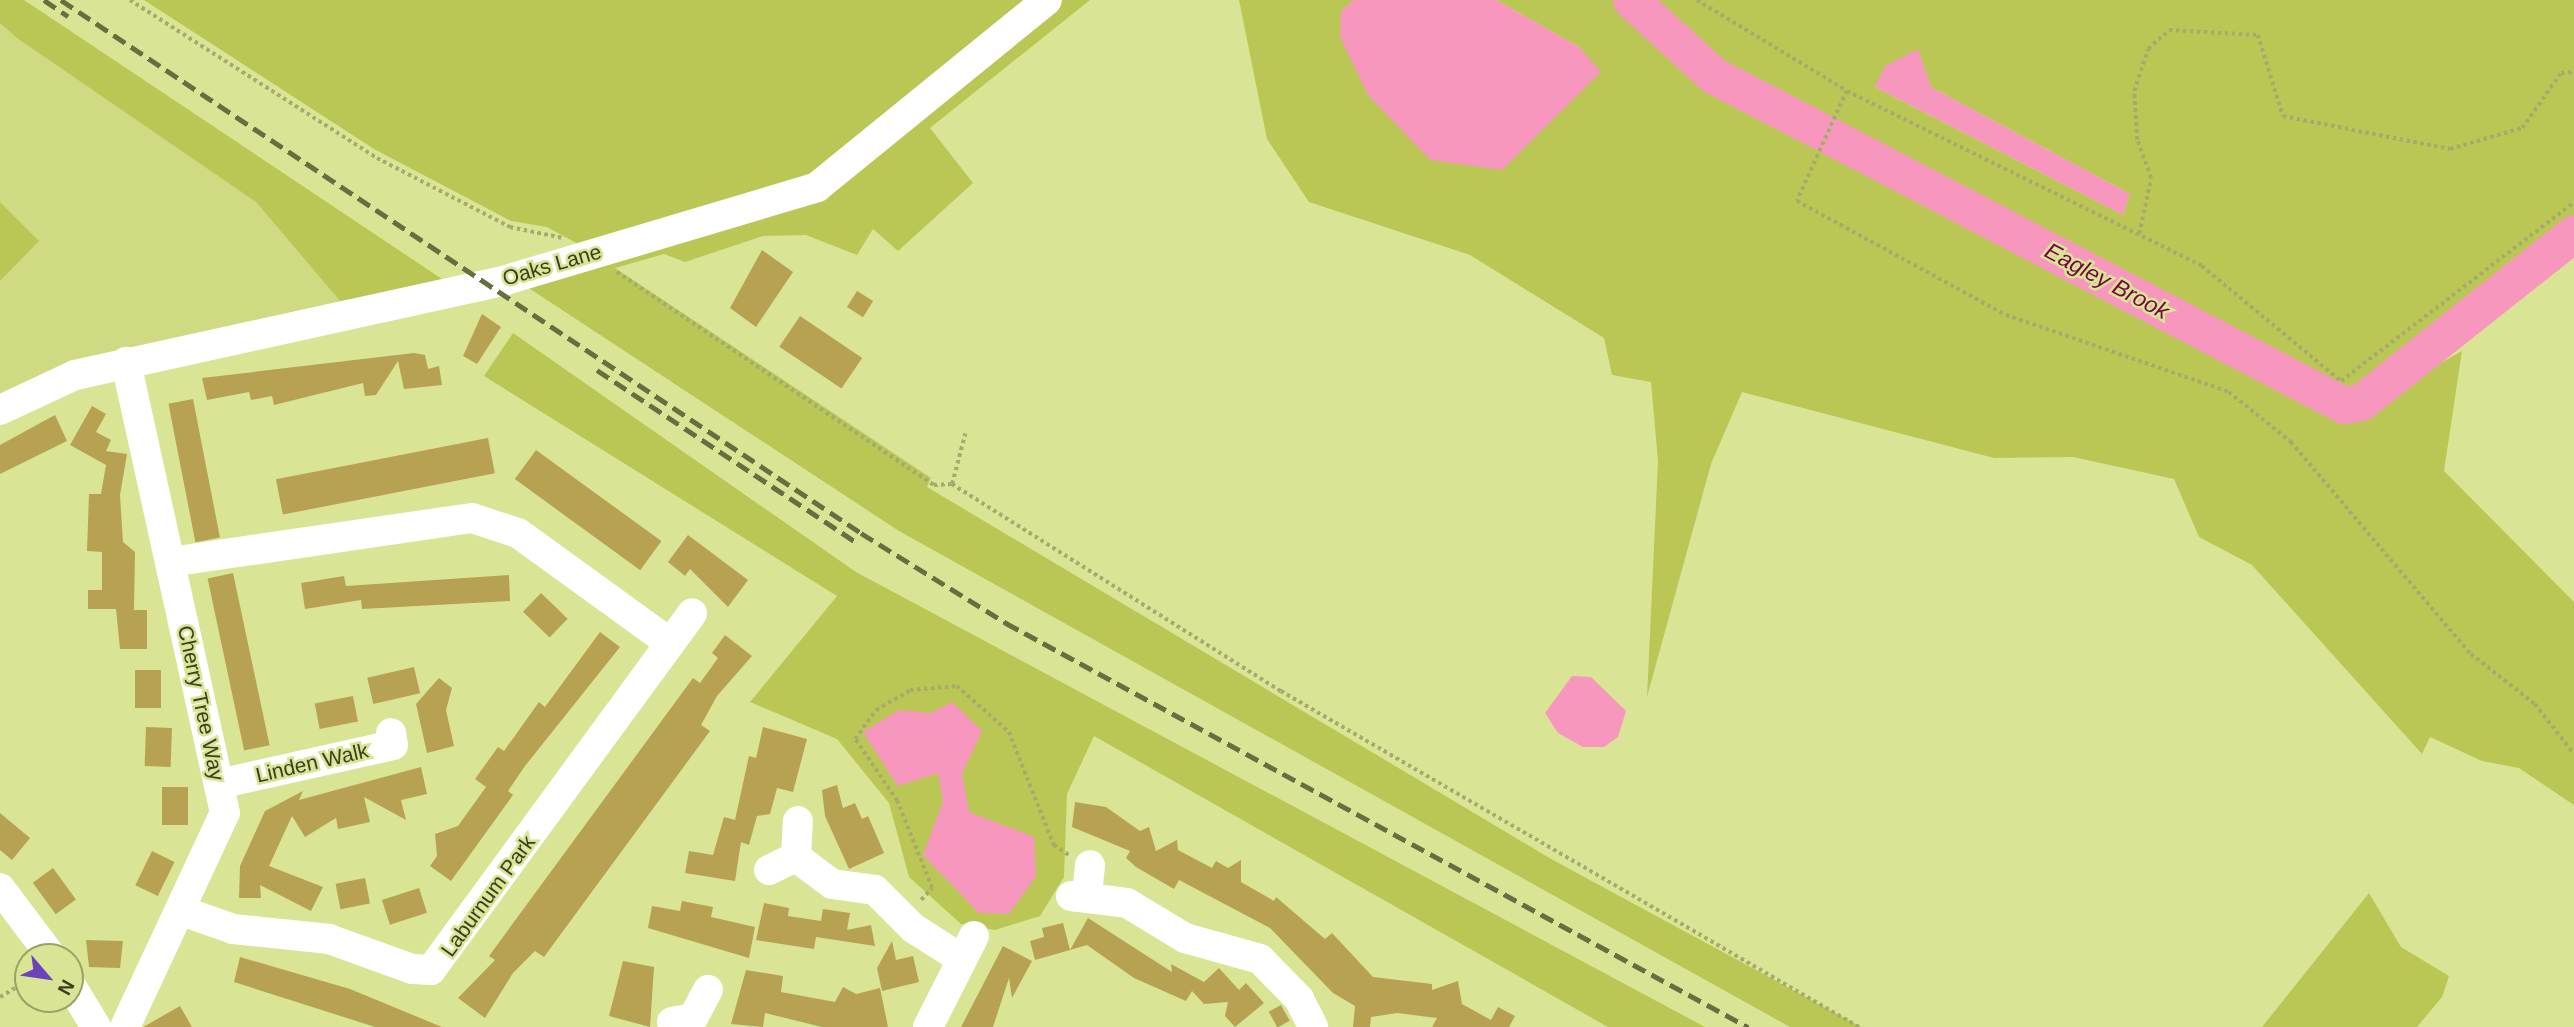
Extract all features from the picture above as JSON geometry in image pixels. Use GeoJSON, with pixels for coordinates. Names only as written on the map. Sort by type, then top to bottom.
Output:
{"type":"FeatureCollection","features":[{"type":"Feature","properties":{"kind":"street","name":"Oaks Lane"},"geometry":{"type":"LineString","coordinates":[[0,410],[75,374],[486,285],[817,187],[1047,0]]}},
{"type":"Feature","properties":{"kind":"street","name":"Cherry Tree Way"},"geometry":{"type":"LineString","coordinates":[[125,1027],[223,825],[219,784],[126,362]]}},
{"type":"Feature","properties":{"kind":"street"},"geometry":{"type":"LineString","coordinates":[[170,562],[472,518],[518,533],[670,643]]}},
{"type":"Feature","properties":{"kind":"street","name":"Laburnum Park"},"geometry":{"type":"LineString","coordinates":[[182,911],[233,929],[329,939],[412,969],[431,970],[692,613]]}},
{"type":"Feature","properties":{"kind":"street","name":"Linden Walk"},"geometry":{"type":"LineString","coordinates":[[219,784],[393,744],[391,733]]}},
{"type":"Feature","properties":{"kind":"street"},"geometry":{"type":"LineString","coordinates":[[796,858],[798,821]]}},
{"type":"Feature","properties":{"kind":"street"},"geometry":{"type":"LineString","coordinates":[[769,870],[796,858]]}},
{"type":"Feature","properties":{"kind":"street"},"geometry":{"type":"LineString","coordinates":[[796,858],[832,884],[875,890],[905,919],[967,947],[928,1027]]}},
{"type":"Feature","properties":{"kind":"street"},"geometry":{"type":"LineString","coordinates":[[1083,885],[1127,903],[1185,938],[1260,960],[1293,990],[1312,1027]]}},
{"type":"Feature","properties":{"kind":"street"},"geometry":{"type":"LineString","coordinates":[[0,888],[41,943]]}},
{"type":"Feature","properties":{"kind":"street"},"geometry":{"type":"LineString","coordinates":[[688,1022],[708,990]]}},
{"type":"Feature","properties":{"kind":"street"},"geometry":{"type":"LineString","coordinates":[[84,1007],[96,1027]]}},
{"type":"Feature","properties":{"kind":"path"},"geometry":{"type":"LineString","coordinates":[[130,0],[377,158],[510,227],[553,232],[591,253],[934,485],[952,484],[1280,691],[1859,1027]]}},
{"type":"Feature","properties":{"kind":"path"},"geometry":{"type":"LineString","coordinates":[[1697,0],[1847,91],[2202,265],[2341,381],[2574,202]]}},
{"type":"Feature","properties":{"kind":"path"},"geometry":{"type":"LineString","coordinates":[[2139,235],[2151,178],[2137,140],[2134,91],[2148,49],[2169,30],[2258,35],[2283,116],[2450,149],[2522,128],[2561,73],[2574,72]]}},
{"type":"Feature","properties":{"kind":"path"},"geometry":{"type":"LineString","coordinates":[[1847,91],[1804,174],[1797,201],[2006,315],[2229,392],[2291,442],[2471,654],[2535,704],[2574,754]]}},
{"type":"Feature","properties":{"kind":"path"},"geometry":{"type":"LineString","coordinates":[[952,484],[965,434]]}},
{"type":"Feature","properties":{"kind":"path"},"geometry":{"type":"LineString","coordinates":[[905,919],[932,888],[897,800],[855,739],[876,710],[910,690],[957,686],[1009,732],[1054,845],[1083,885]]}},
{"type":"Feature","properties":{"kind":"shaded area"},"geometry":{"type":"Polygon","coordinates":[[[0,0],[24,0],[445,281],[340,301],[256,202],[17,38],[0,23],[0,0]]]}},
{"type":"Feature","properties":{"kind":"shaded area"},"geometry":{"type":"Polygon","coordinates":[[[144,0],[1090,0],[930,128],[973,183],[898,251],[873,229],[857,255],[806,235],[763,236],[685,262],[664,254],[615,268],[931,478],[927,487],[1553,860],[1861,1027],[1790,1027],[899,531],[521,283],[589,250],[547,227],[511,221],[374,149],[144,0]]]}},
{"type":"Feature","properties":{"kind":"shaded area"},"geometry":{"type":"Polygon","coordinates":[[[1239,0],[1354,0],[1341,11],[1579,47],[1496,0],[2574,0],[2574,218],[2347,399],[2176,303],[1733,85],[2165,324],[2347,416],[2462,351],[2444,471],[2574,602],[2574,805],[2519,768],[2482,761],[2430,737],[2422,754],[2252,565],[2199,537],[2174,479],[2073,457],[1994,458],[1742,392],[1711,464],[1647,697],[1658,461],[1651,382],[1612,375],[1604,338],[1470,255],[1309,202],[1267,139],[1239,0]],[[1918,50],[1875,87],[2123,215],[2130,194],[1931,87],[1918,50]]]}},
{"type":"Feature","properties":{"kind":"shaded area"},"geometry":{"type":"Polygon","coordinates":[[[1354,0],[1496,0],[1579,47],[1601,72],[1502,170],[1430,160],[1368,95],[1340,37],[1341,11],[1354,0]]]}},
{"type":"Feature","properties":{"kind":"shaded area"},"geometry":{"type":"Polygon","coordinates":[[[0,23],[256,202],[340,301],[70,364],[0,399],[0,23]]]}},
{"type":"Feature","properties":{"kind":"shaded area"},"geometry":{"type":"Polygon","coordinates":[[[1918,49],[1931,87],[2130,194],[2123,215],[1875,87],[1885,66],[1918,49]]]}},
{"type":"Feature","properties":{"kind":"shaded area"},"geometry":{"type":"Polygon","coordinates":[[[0,202],[39,241],[0,281],[0,202]]]}},
{"type":"Feature","properties":{"kind":"shaded area"},"geometry":{"type":"Polygon","coordinates":[[[513,333],[856,572],[1705,1027],[1608,1027],[1094,736],[1067,794],[1064,877],[1040,916],[995,930],[961,924],[909,877],[889,803],[837,739],[750,702],[837,596],[484,376],[513,333]]]}},
{"type":"Feature","properties":{"kind":"shaded area"},"geometry":{"type":"Polygon","coordinates":[[[1572,676],[1591,677],[1626,711],[1618,737],[1604,747],[1583,747],[1558,733],[1545,713],[1572,676]]]}},
{"type":"Feature","properties":{"kind":"shaded area"},"geometry":{"type":"Polygon","coordinates":[[[952,702],[982,731],[962,774],[969,812],[1034,837],[1036,876],[1009,914],[979,913],[923,855],[943,802],[938,773],[898,786],[863,732],[899,710],[931,713],[952,702]]]}},
{"type":"Feature","properties":{"kind":"shaded area"},"geometry":{"type":"Polygon","coordinates":[[[2369,893],[2401,947],[2449,976],[2442,997],[2417,1027],[2262,1027],[2369,893]]]}},
{"type":"Feature","properties":{"kind":"building"},"geometry":{"type":"Polygon","coordinates":[[[762,250],[793,272],[756,327],[730,308],[762,250]]]}},
{"type":"Feature","properties":{"kind":"building"},"geometry":{"type":"Polygon","coordinates":[[[857,291],[873,301],[863,317],[847,307],[857,291]]]}},
{"type":"Feature","properties":{"kind":"building"},"geometry":{"type":"Polygon","coordinates":[[[482,314],[501,327],[477,364],[463,356],[482,314]]]}},
{"type":"Feature","properties":{"kind":"building"},"geometry":{"type":"Polygon","coordinates":[[[800,316],[862,358],[841,389],[779,347],[800,316]]]}},
{"type":"Feature","properties":{"kind":"building"},"geometry":{"type":"Polygon","coordinates":[[[414,353],[425,355],[428,369],[439,366],[442,385],[404,389],[398,361],[376,395],[365,396],[363,383],[274,405],[272,396],[251,400],[249,392],[207,400],[202,378],[414,353]]]}},
{"type":"Feature","properties":{"kind":"building"},"geometry":{"type":"Polygon","coordinates":[[[193,399],[220,537],[195,542],[168,404],[193,399]]]}},
{"type":"Feature","properties":{"kind":"building"},"geometry":{"type":"Polygon","coordinates":[[[92,406],[106,414],[96,432],[111,440],[106,451],[127,454],[120,495],[123,542],[135,552],[134,610],[147,610],[147,649],[120,649],[116,609],[88,609],[88,590],[102,590],[102,552],[87,551],[89,494],[101,494],[106,465],[70,445],[92,406]]]}},
{"type":"Feature","properties":{"kind":"building"},"geometry":{"type":"Polygon","coordinates":[[[55,415],[67,441],[0,474],[0,445],[55,415]]]}},
{"type":"Feature","properties":{"kind":"building"},"geometry":{"type":"Polygon","coordinates":[[[488,438],[495,473],[283,515],[276,479],[488,438]]]}},
{"type":"Feature","properties":{"kind":"building"},"geometry":{"type":"Polygon","coordinates":[[[536,450],[661,541],[640,570],[515,479],[536,450]]]}},
{"type":"Feature","properties":{"kind":"building"},"geometry":{"type":"Polygon","coordinates":[[[688,535],[748,580],[728,607],[690,569],[685,576],[668,562],[688,535]]]}},
{"type":"Feature","properties":{"kind":"building"},"geometry":{"type":"Polygon","coordinates":[[[233,573],[270,745],[244,751],[208,578],[233,573]]]}},
{"type":"Feature","properties":{"kind":"building"},"geometry":{"type":"Polygon","coordinates":[[[509,575],[510,601],[362,609],[361,600],[305,609],[301,583],[344,576],[346,586],[509,575]]]}},
{"type":"Feature","properties":{"kind":"building"},"geometry":{"type":"Polygon","coordinates":[[[541,593],[568,619],[550,637],[523,612],[541,593]]]}},
{"type":"Feature","properties":{"kind":"building"},"geometry":{"type":"Polygon","coordinates":[[[600,632],[620,647],[525,766],[508,791],[513,795],[451,881],[430,866],[437,856],[435,834],[458,826],[486,787],[475,779],[498,747],[504,751],[539,702],[545,707],[600,632]]]}},
{"type":"Feature","properties":{"kind":"building"},"geometry":{"type":"Polygon","coordinates":[[[725,635],[752,656],[717,696],[701,725],[710,731],[544,957],[535,951],[513,973],[485,1018],[458,998],[495,960],[489,956],[693,678],[700,683],[718,658],[712,653],[725,635]]]}},
{"type":"Feature","properties":{"kind":"building"},"geometry":{"type":"Polygon","coordinates":[[[414,667],[420,693],[373,704],[367,678],[414,667]]]}},
{"type":"Feature","properties":{"kind":"building"},"geometry":{"type":"Polygon","coordinates":[[[135,670],[161,670],[161,708],[135,708],[135,670]]]}},
{"type":"Feature","properties":{"kind":"building"},"geometry":{"type":"Polygon","coordinates":[[[439,678],[452,688],[446,710],[454,746],[427,753],[416,704],[439,678]]]}},
{"type":"Feature","properties":{"kind":"building"},"geometry":{"type":"Polygon","coordinates":[[[353,696],[358,722],[320,729],[315,703],[353,696]]]}},
{"type":"Feature","properties":{"kind":"building"},"geometry":{"type":"Polygon","coordinates":[[[146,727],[172,728],[171,767],[145,766],[146,727]]]}},
{"type":"Feature","properties":{"kind":"building"},"geometry":{"type":"Polygon","coordinates":[[[763,727],[807,739],[793,792],[777,788],[770,814],[757,816],[749,845],[741,842],[735,881],[685,873],[689,851],[713,855],[724,817],[735,820],[749,756],[756,758],[763,727]]]}},
{"type":"Feature","properties":{"kind":"building"},"geometry":{"type":"Polygon","coordinates":[[[421,767],[427,794],[401,800],[406,820],[364,797],[370,822],[338,829],[336,818],[305,837],[292,816],[269,866],[323,887],[311,911],[260,885],[261,898],[239,898],[240,866],[265,811],[303,791],[299,800],[421,767]]]}},
{"type":"Feature","properties":{"kind":"building"},"geometry":{"type":"Polygon","coordinates":[[[837,785],[843,808],[855,803],[862,819],[868,816],[884,853],[849,869],[825,816],[822,790],[837,785]]]}},
{"type":"Feature","properties":{"kind":"building"},"geometry":{"type":"Polygon","coordinates":[[[162,787],[188,787],[188,825],[162,825],[162,787]]]}},
{"type":"Feature","properties":{"kind":"building"},"geometry":{"type":"Polygon","coordinates":[[[1075,802],[1106,807],[1140,831],[1149,827],[1156,851],[1177,840],[1178,850],[1212,868],[1216,861],[1228,868],[1241,860],[1241,882],[1274,901],[1276,897],[1325,939],[1332,933],[1373,977],[1432,984],[1432,990],[1458,981],[1462,1004],[1491,1020],[1498,1007],[1515,1016],[1509,1027],[1432,1027],[1437,1018],[1397,1013],[1371,1017],[1370,1027],[1353,1027],[1355,1006],[1333,993],[1270,928],[1179,880],[1174,889],[1136,867],[1126,858],[1130,851],[1072,827],[1075,802]]]}},
{"type":"Feature","properties":{"kind":"building"},"geometry":{"type":"Polygon","coordinates":[[[0,813],[30,838],[12,860],[0,850],[0,813]]]}},
{"type":"Feature","properties":{"kind":"building"},"geometry":{"type":"Polygon","coordinates":[[[152,851],[174,862],[158,896],[135,885],[152,851]]]}},
{"type":"Feature","properties":{"kind":"building"},"geometry":{"type":"Polygon","coordinates":[[[53,868],[76,900],[56,914],[33,883],[53,868]]]}},
{"type":"Feature","properties":{"kind":"building"},"geometry":{"type":"Polygon","coordinates":[[[365,878],[370,904],[341,909],[336,884],[365,878]]]}},
{"type":"Feature","properties":{"kind":"building"},"geometry":{"type":"Polygon","coordinates":[[[419,888],[427,913],[390,925],[382,900],[419,888]]]}},
{"type":"Feature","properties":{"kind":"building"},"geometry":{"type":"Polygon","coordinates":[[[682,901],[713,907],[711,917],[755,927],[749,958],[648,928],[652,906],[680,911],[682,901]]]}},
{"type":"Feature","properties":{"kind":"building"},"geometry":{"type":"Polygon","coordinates":[[[764,903],[789,908],[788,916],[821,921],[823,909],[850,913],[847,930],[871,925],[875,946],[816,937],[814,949],[756,940],[764,903]]]}},
{"type":"Feature","properties":{"kind":"building"},"geometry":{"type":"Polygon","coordinates":[[[1088,918],[1172,972],[1171,964],[1204,982],[1219,968],[1239,990],[1246,983],[1264,1003],[1235,1027],[1225,1016],[1228,1002],[1204,1004],[1192,991],[1186,1001],[1134,978],[1087,945],[1070,950],[1088,918]]]}},
{"type":"Feature","properties":{"kind":"building"},"geometry":{"type":"Polygon","coordinates":[[[1063,923],[1070,950],[1035,960],[1030,941],[1044,937],[1042,928],[1063,923]]]}},
{"type":"Feature","properties":{"kind":"building"},"geometry":{"type":"Polygon","coordinates":[[[86,940],[123,941],[120,968],[89,967],[86,940]]]}},
{"type":"Feature","properties":{"kind":"building"},"geometry":{"type":"Polygon","coordinates":[[[892,941],[896,960],[913,956],[919,982],[882,991],[877,968],[892,941]]]}},
{"type":"Feature","properties":{"kind":"building"},"geometry":{"type":"Polygon","coordinates":[[[1003,946],[1032,961],[1012,998],[1009,978],[993,1027],[961,1027],[1003,946]]]}},
{"type":"Feature","properties":{"kind":"building"},"geometry":{"type":"Polygon","coordinates":[[[240,957],[350,989],[442,1027],[375,1027],[234,982],[240,957]]]}},
{"type":"Feature","properties":{"kind":"building"},"geometry":{"type":"Polygon","coordinates":[[[623,961],[654,967],[650,1027],[609,1016],[623,961]]]}},
{"type":"Feature","properties":{"kind":"building"},"geometry":{"type":"Polygon","coordinates":[[[746,970],[783,976],[781,992],[835,1002],[843,987],[856,994],[880,988],[888,1027],[822,1027],[765,1013],[763,1027],[731,1024],[746,970]]]}},
{"type":"Feature","properties":{"kind":"building"},"geometry":{"type":"Polygon","coordinates":[[[1281,1005],[1290,1021],[1277,1027],[1269,1012],[1281,1005]]]}},
{"type":"Feature","properties":{"kind":"building"},"geometry":{"type":"Polygon","coordinates":[[[180,1006],[192,1027],[144,1027],[145,1026],[180,1006]]]}},
{"type":"Feature","properties":{"kind":"waterway","name":"Eagley Brook"},"geometry":{"type":"LineString","coordinates":[[1631,0],[1713,75],[2344,405],[2361,402],[2574,233]]}},
{"type":"Feature","properties":{"kind":"railway"},"geometry":{"type":"LineString","coordinates":[[44,0],[68,16]]}},
{"type":"Feature","properties":{"kind":"railway"},"geometry":{"type":"LineString","coordinates":[[61,0],[861,533],[1006,623],[1748,1027]]}},
{"type":"Feature","properties":{"kind":"railway"},"geometry":{"type":"LineString","coordinates":[[597,370],[856,542]]}}]}
